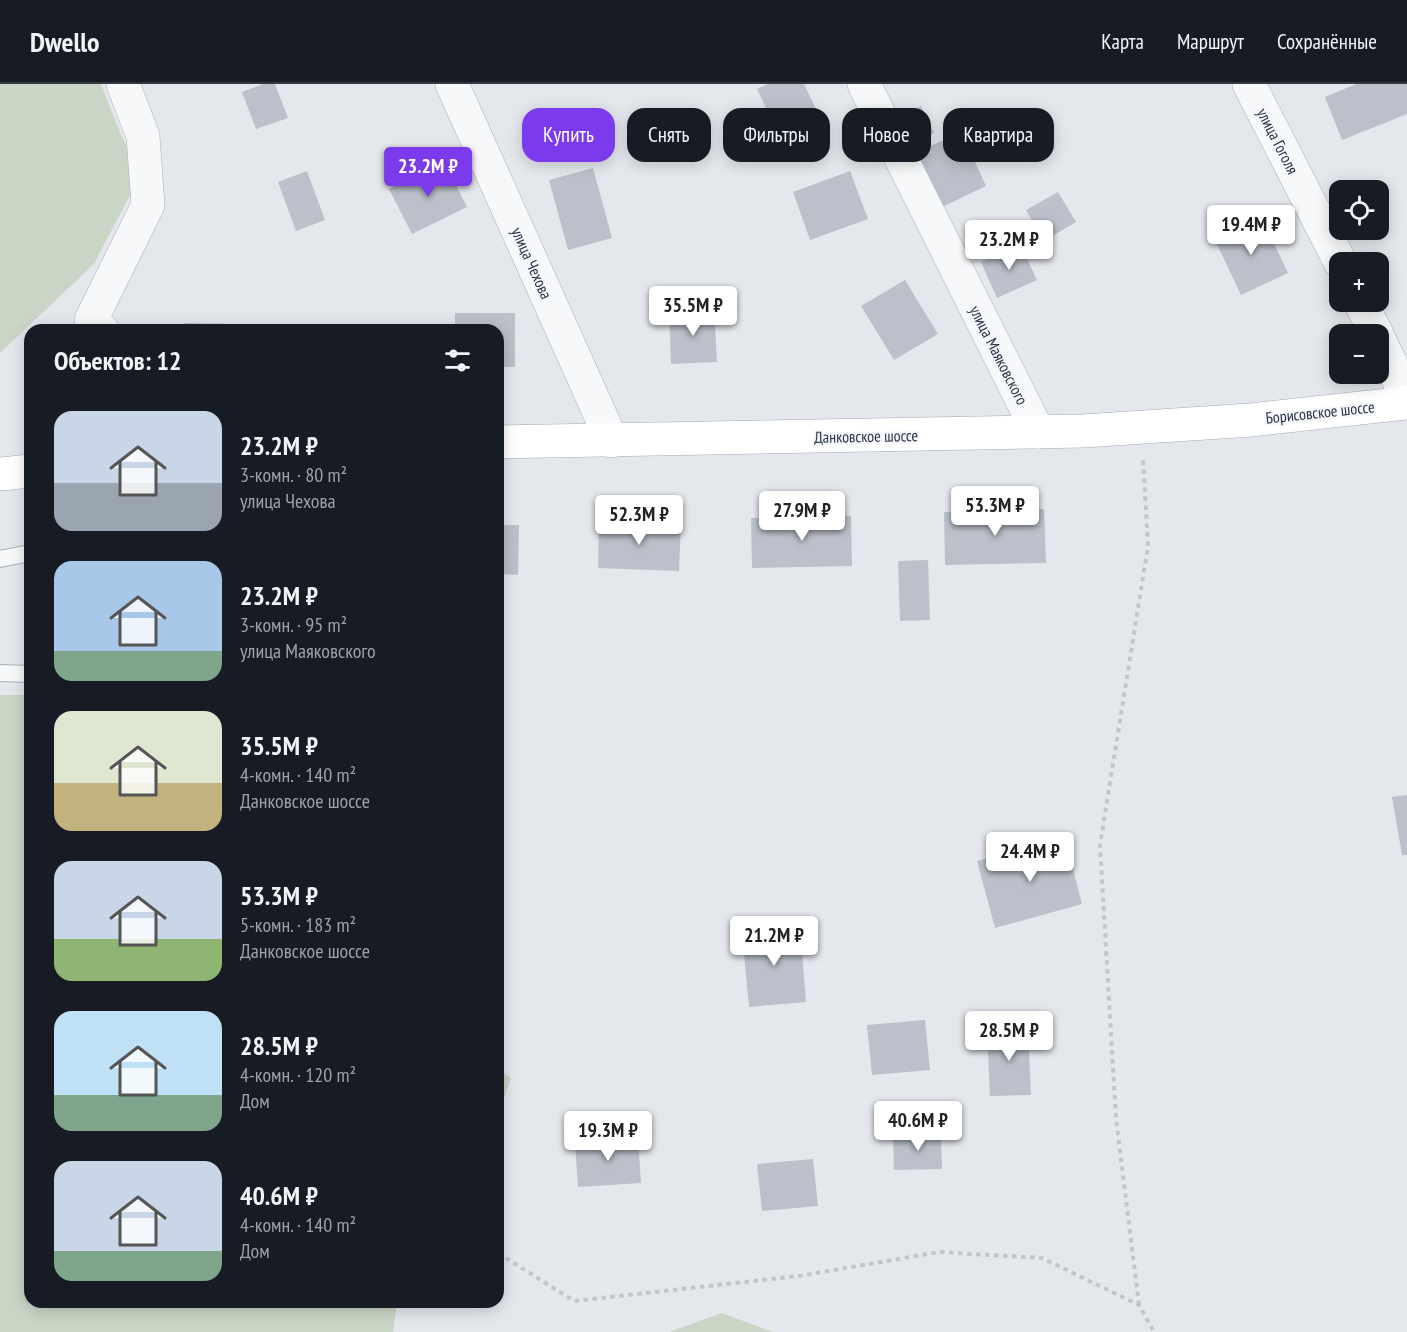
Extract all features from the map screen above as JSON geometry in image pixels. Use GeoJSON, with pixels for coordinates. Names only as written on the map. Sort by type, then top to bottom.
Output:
{"type":"FeatureCollection","features":[{"type":"Feature","properties":{"kind":"main road","name":"Борисовское шоссе"},"geometry":{"type":"LineString","coordinates":[[1233,420],[1407,400]]}},
{"type":"Feature","properties":{"kind":"main road","name":"Данковское шоссе"},"geometry":{"type":"LineString","coordinates":[[504,442],[1038,432],[1233,420]]}},
{"type":"Feature","properties":{"kind":"main road"},"geometry":{"type":"LineString","coordinates":[[0,474],[24,472]]}},
{"type":"Feature","properties":{"kind":"street"},"geometry":{"type":"LineString","coordinates":[[95,324],[91,320],[148,205],[143,136],[123,84]]}},
{"type":"Feature","properties":{"kind":"street","name":"улица Чехова"},"geometry":{"type":"LineString","coordinates":[[452,84],[612,441]]}},
{"type":"Feature","properties":{"kind":"street","name":"улица Маяковского"},"geometry":{"type":"LineString","coordinates":[[864,84],[1038,432]]}},
{"type":"Feature","properties":{"kind":"street","name":"улица Гоголя"},"geometry":{"type":"LineString","coordinates":[[1249,84],[1335,252]]}},
{"type":"Feature","properties":{"kind":"street"},"geometry":{"type":"LineString","coordinates":[[1389,360],[1407,400]]}},
{"type":"Feature","properties":{"kind":"lane"},"geometry":{"type":"LineString","coordinates":[[0,559],[24,555]]}},
{"type":"Feature","properties":{"kind":"lane"},"geometry":{"type":"LineString","coordinates":[[0,673],[24,674]]}},
{"type":"Feature","properties":{"kind":"path"},"geometry":{"type":"LineString","coordinates":[[1142,427],[1148,546],[1100,845],[1116,1119],[1139,1305],[1154,1332]]}},
{"type":"Feature","properties":{"kind":"path"},"geometry":{"type":"LineString","coordinates":[[506,1258],[574,1301],[799,1276],[939,1252],[1042,1258],[1139,1305]]}},
{"type":"Feature","properties":{"kind":"green space"},"geometry":{"type":"Polygon","coordinates":[[[0,84],[101,84],[140,176],[94,264],[31,324],[24,324],[24,330],[0,353],[0,84]]]}},
{"type":"Feature","properties":{"kind":"green space"},"geometry":{"type":"Polygon","coordinates":[[[0,695],[24,695],[24,1308],[396,1308],[393,1332],[0,1332],[0,695]]]}},
{"type":"Feature","properties":{"kind":"green space"},"geometry":{"type":"Polygon","coordinates":[[[504,1073],[511,1078],[504,1097],[504,1073]]]}},
{"type":"Feature","properties":{"kind":"green space"},"geometry":{"type":"Polygon","coordinates":[[[722,1313],[773,1332],[669,1332],[722,1313]]]}},
{"type":"Feature","properties":{"kind":"building"},"geometry":{"type":"Polygon","coordinates":[[[263,84],[275,84],[288,118],[256,129],[242,92],[263,84]]]}},
{"type":"Feature","properties":{"kind":"building"},"geometry":{"type":"Polygon","coordinates":[[[768,84],[804,84],[815,108],[766,108],[757,89],[768,84]]]}},
{"type":"Feature","properties":{"kind":"building"},"geometry":{"type":"Polygon","coordinates":[[[1356,84],[1407,84],[1407,114],[1342,140],[1325,97],[1356,84]]]}},
{"type":"Feature","properties":{"kind":"building"},"geometry":{"type":"Polygon","coordinates":[[[943,140],[943,162],[975,162],[986,186],[940,208],[919,162],[931,162],[931,146],[943,140]]]}},
{"type":"Feature","properties":{"kind":"building"},"geometry":{"type":"Polygon","coordinates":[[[444,161],[467,207],[412,234],[389,189],[444,161]]]}},
{"type":"Feature","properties":{"kind":"building"},"geometry":{"type":"Polygon","coordinates":[[[593,168],[612,238],[568,250],[549,180],[593,168]]]}},
{"type":"Feature","properties":{"kind":"building"},"geometry":{"type":"Polygon","coordinates":[[[307,171],[325,220],[296,231],[278,182],[307,171]]]}},
{"type":"Feature","properties":{"kind":"building"},"geometry":{"type":"Polygon","coordinates":[[[850,171],[868,219],[810,240],[793,192],[850,171]]]}},
{"type":"Feature","properties":{"kind":"building"},"geometry":{"type":"Polygon","coordinates":[[[1058,192],[1076,222],[1044,241],[1026,210],[1058,192]]]}},
{"type":"Feature","properties":{"kind":"building"},"geometry":{"type":"Polygon","coordinates":[[[1261,216],[1288,273],[1241,295],[1214,238],[1261,216]]]}},
{"type":"Feature","properties":{"kind":"building"},"geometry":{"type":"Polygon","coordinates":[[[1020,244],[1037,280],[997,298],[981,262],[1020,244]]]}},
{"type":"Feature","properties":{"kind":"building"},"geometry":{"type":"Polygon","coordinates":[[[905,280],[938,334],[894,360],[861,306],[905,280]]]}},
{"type":"Feature","properties":{"kind":"building"},"geometry":{"type":"Polygon","coordinates":[[[714,309],[717,362],[671,364],[669,311],[714,309]]]}},
{"type":"Feature","properties":{"kind":"building"},"geometry":{"type":"Polygon","coordinates":[[[455,313],[515,313],[515,367],[504,367],[504,324],[455,324],[455,313]]]}},
{"type":"Feature","properties":{"kind":"building"},"geometry":{"type":"Polygon","coordinates":[[[184,323],[236,324],[184,324],[184,323]]]}},
{"type":"Feature","properties":{"kind":"building"},"geometry":{"type":"Polygon","coordinates":[[[1044,509],[1046,563],[945,565],[944,512],[1044,509]]]}},
{"type":"Feature","properties":{"kind":"building"},"geometry":{"type":"Polygon","coordinates":[[[851,516],[852,566],[752,568],[751,518],[851,516]]]}},
{"type":"Feature","properties":{"kind":"building"},"geometry":{"type":"Polygon","coordinates":[[[599,521],[681,523],[679,571],[598,568],[599,521]]]}},
{"type":"Feature","properties":{"kind":"building"},"geometry":{"type":"Polygon","coordinates":[[[504,525],[519,525],[518,575],[504,574],[504,525]]]}},
{"type":"Feature","properties":{"kind":"building"},"geometry":{"type":"Polygon","coordinates":[[[928,560],[930,620],[900,621],[898,561],[928,560]]]}},
{"type":"Feature","properties":{"kind":"building"},"geometry":{"type":"Polygon","coordinates":[[[1407,795],[1407,855],[1402,855],[1392,797],[1407,795]]]}},
{"type":"Feature","properties":{"kind":"building"},"geometry":{"type":"Polygon","coordinates":[[[1065,838],[1082,904],[995,928],[977,861],[1065,838]]]}},
{"type":"Feature","properties":{"kind":"building"},"geometry":{"type":"Polygon","coordinates":[[[800,927],[806,1002],[749,1007],[742,932],[800,927]]]}},
{"type":"Feature","properties":{"kind":"building"},"geometry":{"type":"Polygon","coordinates":[[[925,1020],[930,1070],[872,1075],[867,1025],[925,1020]]]}},
{"type":"Feature","properties":{"kind":"building"},"geometry":{"type":"Polygon","coordinates":[[[1028,1027],[1031,1095],[990,1096],[987,1029],[1028,1027]]]}},
{"type":"Feature","properties":{"kind":"building"},"geometry":{"type":"Polygon","coordinates":[[[941,1134],[942,1169],[894,1170],[893,1135],[941,1134]]]}},
{"type":"Feature","properties":{"kind":"building"},"geometry":{"type":"Polygon","coordinates":[[[638,1137],[641,1183],[578,1187],[575,1142],[638,1137]]]}},
{"type":"Feature","properties":{"kind":"building"},"geometry":{"type":"Polygon","coordinates":[[[813,1159],[818,1206],[762,1211],[757,1164],[813,1159]]]}}]}
